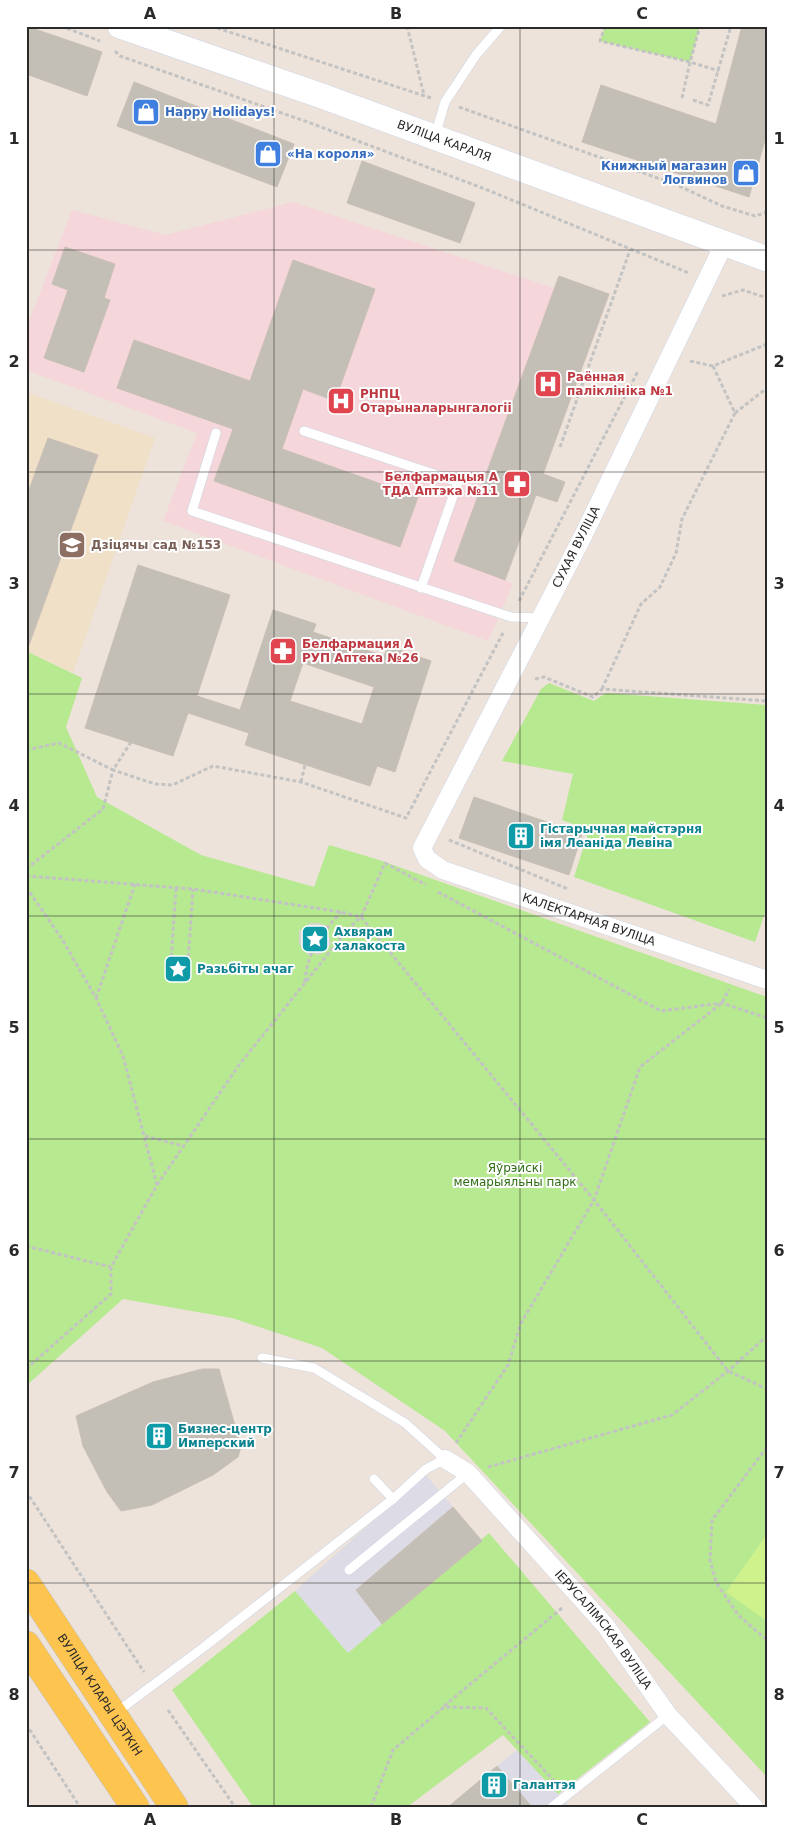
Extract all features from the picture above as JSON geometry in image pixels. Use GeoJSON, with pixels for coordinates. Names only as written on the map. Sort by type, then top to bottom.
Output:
{"type":"FeatureCollection","features":[{"type":"Feature","properties":{"kind":"main road","name":"ВУЛІЦА КАРАЛЯ"},"geometry":{"type":"LineString","coordinates":[[119,35],[322,96],[767,259]]}},
{"type":"Feature","properties":{"kind":"main road","name":"ВУЛІЦА КЛАРЫ ЦЭТКІН"},"geometry":{"type":"LineString","coordinates":[[26,1583],[174,1807]]}},
{"type":"Feature","properties":{"kind":"main road"},"geometry":{"type":"LineString","coordinates":[[26,1645],[135,1807]]}},
{"type":"Feature","properties":{"kind":"street","name":"СУХАЯ ВУЛІЦА"},"geometry":{"type":"LineString","coordinates":[[422,848],[541,618],[724,244]]}},
{"type":"Feature","properties":{"kind":"street","name":"КАЛЕКТАРНАЯ ВУЛІЦА"},"geometry":{"type":"LineString","coordinates":[[422,848],[427,859],[443,870],[767,980]]}},
{"type":"Feature","properties":{"kind":"street","name":"ІЕРУСАЛІМСКАЯ ВУЛІЦА"},"geometry":{"type":"LineString","coordinates":[[445,1459],[468,1473],[605,1625],[668,1715],[754,1807]]}},
{"type":"Feature","properties":{"kind":"lane"},"geometry":{"type":"LineString","coordinates":[[434,138],[445,102],[476,55],[501,26]]}},
{"type":"Feature","properties":{"kind":"lane"},"geometry":{"type":"LineString","coordinates":[[304,431],[458,482],[420,588]]}},
{"type":"Feature","properties":{"kind":"lane"},"geometry":{"type":"LineString","coordinates":[[216,433],[192,511],[510,617],[541,618]]}},
{"type":"Feature","properties":{"kind":"lane"},"geometry":{"type":"LineString","coordinates":[[112,1715],[204,1647],[393,1499],[426,1469],[445,1459],[405,1423],[314,1368],[262,1358]]}},
{"type":"Feature","properties":{"kind":"lane"},"geometry":{"type":"LineString","coordinates":[[349,1570],[468,1473]]}},
{"type":"Feature","properties":{"kind":"lane"},"geometry":{"type":"LineString","coordinates":[[374,1479],[393,1499]]}},
{"type":"Feature","properties":{"kind":"lane"},"geometry":{"type":"LineString","coordinates":[[552,1807],[668,1715]]}},
{"type":"Feature","properties":{"kind":"path"},"geometry":{"type":"LineString","coordinates":[[61,26],[119,35],[120,56],[313,124],[485,189],[690,273],[685,282]]}},
{"type":"Feature","properties":{"kind":"path"},"geometry":{"type":"LineString","coordinates":[[211,26],[445,102],[677,185],[722,206],[755,216],[765,213],[767,209]]}},
{"type":"Feature","properties":{"kind":"path"},"geometry":{"type":"LineString","coordinates":[[407,26],[424,96]]}},
{"type":"Feature","properties":{"kind":"path"},"geometry":{"type":"LineString","coordinates":[[605,26],[600,41],[690,62],[719,71]]}},
{"type":"Feature","properties":{"kind":"path"},"geometry":{"type":"LineString","coordinates":[[682,98],[700,26]]}},
{"type":"Feature","properties":{"kind":"path"},"geometry":{"type":"LineString","coordinates":[[693,100],[708,104],[719,71],[730,27]]}},
{"type":"Feature","properties":{"kind":"path"},"geometry":{"type":"LineString","coordinates":[[560,447],[630,250]]}},
{"type":"Feature","properties":{"kind":"path"},"geometry":{"type":"LineString","coordinates":[[718,304],[722,296],[743,290],[767,298]]}},
{"type":"Feature","properties":{"kind":"path"},"geometry":{"type":"LineString","coordinates":[[691,353],[687,361],[713,366],[767,344]]}},
{"type":"Feature","properties":{"kind":"path"},"geometry":{"type":"LineString","coordinates":[[713,366],[735,413]]}},
{"type":"Feature","properties":{"kind":"path"},"geometry":{"type":"LineString","coordinates":[[26,750],[60,743],[114,770],[155,784],[172,786],[213,766],[301,782],[406,818],[640,367]]}},
{"type":"Feature","properties":{"kind":"path"},"geometry":{"type":"LineString","coordinates":[[535,679],[544,677],[593,697],[602,689],[640,604],[660,587],[676,553],[682,520],[735,413],[767,388]]}},
{"type":"Feature","properties":{"kind":"path"},"geometry":{"type":"LineString","coordinates":[[530,688],[535,679],[535,671]]}},
{"type":"Feature","properties":{"kind":"path"},"geometry":{"type":"LineString","coordinates":[[602,689],[767,701]]}},
{"type":"Feature","properties":{"kind":"path"},"geometry":{"type":"LineString","coordinates":[[26,869],[103,809],[114,770],[131,742]]}},
{"type":"Feature","properties":{"kind":"path"},"geometry":{"type":"LineString","coordinates":[[301,782],[305,765]]}},
{"type":"Feature","properties":{"kind":"path"},"geometry":{"type":"LineString","coordinates":[[452,831],[448,839],[572,890]]}},
{"type":"Feature","properties":{"kind":"path"},"geometry":{"type":"LineString","coordinates":[[26,1369],[111,1294],[111,1267],[157,1185],[239,1065],[349,928],[361,917],[385,863],[428,886]]}},
{"type":"Feature","properties":{"kind":"path"},"geometry":{"type":"LineString","coordinates":[[26,876],[193,889],[341,912],[361,917],[594,1200],[728,1371],[767,1389]]}},
{"type":"Feature","properties":{"kind":"path"},"geometry":{"type":"LineString","coordinates":[[96,998],[135,884]]}},
{"type":"Feature","properties":{"kind":"path"},"geometry":{"type":"LineString","coordinates":[[26,887],[62,938],[96,998],[124,1056],[157,1185]]}},
{"type":"Feature","properties":{"kind":"path"},"geometry":{"type":"LineString","coordinates":[[176,888],[170,975],[187,976],[193,889]]}},
{"type":"Feature","properties":{"kind":"path"},"geometry":{"type":"LineString","coordinates":[[437,891],[661,1011],[722,1003],[767,1018]]}},
{"type":"Feature","properties":{"kind":"path"},"geometry":{"type":"LineString","coordinates":[[305,982],[309,956],[328,926],[341,912]]}},
{"type":"Feature","properties":{"kind":"path"},"geometry":{"type":"LineString","coordinates":[[171,960],[188,962]]}},
{"type":"Feature","properties":{"kind":"path"},"geometry":{"type":"LineString","coordinates":[[445,1459],[508,1365],[521,1323],[594,1200],[640,1067],[722,1003],[738,970]]}},
{"type":"Feature","properties":{"kind":"path"},"geometry":{"type":"LineString","coordinates":[[144,1136],[183,1146]]}},
{"type":"Feature","properties":{"kind":"path"},"geometry":{"type":"LineString","coordinates":[[26,1246],[111,1267]]}},
{"type":"Feature","properties":{"kind":"path"},"geometry":{"type":"LineString","coordinates":[[468,1473],[672,1415],[728,1371],[767,1336]]}},
{"type":"Feature","properties":{"kind":"path"},"geometry":{"type":"LineString","coordinates":[[767,1447],[712,1520],[710,1560],[716,1582],[738,1615],[767,1640]]}},
{"type":"Feature","properties":{"kind":"path"},"geometry":{"type":"LineString","coordinates":[[26,1491],[144,1672]]}},
{"type":"Feature","properties":{"kind":"path"},"geometry":{"type":"LineString","coordinates":[[371,1807],[393,1750],[578,1595]]}},
{"type":"Feature","properties":{"kind":"path"},"geometry":{"type":"LineString","coordinates":[[444,1707],[486,1708],[567,1795]]}},
{"type":"Feature","properties":{"kind":"path"},"geometry":{"type":"LineString","coordinates":[[168,1710],[235,1807]]}},
{"type":"Feature","properties":{"kind":"path"},"geometry":{"type":"LineString","coordinates":[[26,1724],[80,1807]]}},
{"type":"Feature","properties":{"kind":"shaded area","name":"РНПЦ Отарыналарынгалогіі"},"geometry":{"type":"Polygon","coordinates":[[[293,202],[554,288],[559,276],[609,294],[543,473],[565,482],[557,502],[536,495],[505,580],[513,584],[488,641],[163,521],[197,433],[26,370],[26,329],[72,210],[166,235],[293,202]]]}},
{"type":"Feature","properties":{"kind":"shaded area","name":"Дзіцячы сад №153"},"geometry":{"type":"Polygon","coordinates":[[[26,392],[155,438],[73,673],[26,651],[26,392]]]}},
{"type":"Feature","properties":{"kind":"shaded area"},"geometry":{"type":"Polygon","coordinates":[[[310,923],[328,926],[325,931],[330,938],[331,944],[325,952],[318,955],[311,952],[309,956],[299,944],[299,931],[310,923]]]}},
{"type":"Feature","properties":{"kind":"shaded area"},"geometry":{"type":"Polygon","coordinates":[[[425,1474],[482,1541],[348,1653],[295,1591],[425,1474]]]}},
{"type":"Feature","properties":{"kind":"shaded area"},"geometry":{"type":"Polygon","coordinates":[[[517,1750],[570,1807],[448,1807],[497,1766],[517,1750]]]}},
{"type":"Feature","properties":{"kind":"green space"},"geometry":{"type":"Polygon","coordinates":[[[605,26],[700,26],[690,62],[600,41],[605,26]]]}},
{"type":"Feature","properties":{"kind":"green space","name":"Яўрэйскі мемарыяльны парк"},"geometry":{"type":"Polygon","coordinates":[[[26,651],[82,678],[66,727],[97,797],[201,855],[314,887],[329,845],[376,859],[767,997],[767,1777],[445,1431],[322,1348],[232,1318],[123,1299],[26,1386],[26,651]]]}},
{"type":"Feature","properties":{"kind":"green space"},"geometry":{"type":"Polygon","coordinates":[[[549,683],[594,701],[606,693],[767,705],[767,907],[755,942],[574,877],[589,830],[562,820],[573,774],[502,761],[541,689],[549,683]]]}},
{"type":"Feature","properties":{"kind":"green space"},"geometry":{"type":"Polygon","coordinates":[[[489,1533],[650,1722],[558,1794],[503,1735],[407,1807],[253,1807],[172,1690],[295,1591],[348,1653],[489,1533]]]}},
{"type":"Feature","properties":{"kind":"green space"},"geometry":{"type":"Polygon","coordinates":[[[767,1534],[767,1621],[726,1592],[767,1534]]]}},
{"type":"Feature","properties":{"kind":"building"},"geometry":{"type":"Polygon","coordinates":[[[26,26],[102,52],[87,96],[26,74],[26,26]]]}},
{"type":"Feature","properties":{"kind":"building"},"geometry":{"type":"Polygon","coordinates":[[[742,26],[767,26],[767,133],[749,197],[582,142],[601,85],[716,124],[742,26]]]}},
{"type":"Feature","properties":{"kind":"building"},"geometry":{"type":"Polygon","coordinates":[[[134,82],[294,144],[277,187],[117,126],[134,82]]]}},
{"type":"Feature","properties":{"kind":"building"},"geometry":{"type":"Polygon","coordinates":[[[362,161],[475,203],[460,243],[347,203],[362,161]]]}},
{"type":"Feature","properties":{"kind":"building"},"geometry":{"type":"Polygon","coordinates":[[[65,247],[115,264],[104,298],[110,300],[84,372],[44,358],[68,290],[52,284],[65,247]]]}},
{"type":"Feature","properties":{"kind":"building"},"geometry":{"type":"Polygon","coordinates":[[[293,260],[375,289],[335,401],[303,389],[282,449],[418,497],[400,547],[214,481],[233,429],[117,388],[134,340],[250,381],[293,260]]]}},
{"type":"Feature","properties":{"kind":"building","name":"Раённая паліклініка №1"},"geometry":{"type":"Polygon","coordinates":[[[559,276],[609,294],[543,474],[565,482],[557,502],[536,495],[505,580],[454,561],[559,276]]]}},
{"type":"Feature","properties":{"kind":"building"},"geometry":{"type":"Polygon","coordinates":[[[48,438],[98,455],[29,645],[26,644],[26,498],[48,438]]]}},
{"type":"Feature","properties":{"kind":"building"},"geometry":{"type":"Polygon","coordinates":[[[138,565],[230,595],[197,696],[240,710],[273,610],[316,624],[313,632],[384,656],[388,646],[431,661],[395,772],[377,766],[370,786],[245,745],[249,733],[188,713],[173,756],[85,728],[138,565]],[[303,663],[290,701],[362,724],[374,687],[303,663]]]}},
{"type":"Feature","properties":{"kind":"building","name":"Гістарычная майстэрня імя Леаніда Левіна"},"geometry":{"type":"Polygon","coordinates":[[[474,797],[582,834],[569,875],[459,838],[474,797]]]}},
{"type":"Feature","properties":{"kind":"building","name":"Бизнес-центр Имперский"},"geometry":{"type":"Polygon","coordinates":[[[202,1369],[219,1369],[241,1447],[238,1457],[213,1475],[152,1505],[121,1511],[107,1492],[83,1446],[76,1416],[153,1382],[202,1369]]]}},
{"type":"Feature","properties":{"kind":"building"},"geometry":{"type":"Polygon","coordinates":[[[453,1507],[482,1541],[382,1624],[356,1590],[453,1507]]]}},
{"type":"Feature","properties":{"kind":"building","name":"Галантэя"},"geometry":{"type":"Polygon","coordinates":[[[497,1766],[532,1807],[448,1807],[497,1766]]]}},
{"type":"Feature","properties":{"kind":"place","name":"Happy Holidays!"},"geometry":{"type":"Point","coordinates":[146,112]}},
{"type":"Feature","properties":{"kind":"place","name":"«На короля»"},"geometry":{"type":"Point","coordinates":[268,154]}},
{"type":"Feature","properties":{"kind":"place","name":"Книжный магазин Логвинов"},"geometry":{"type":"Point","coordinates":[746,173]}},
{"type":"Feature","properties":{"kind":"place","name":"Раённая паліклініка №1"},"geometry":{"type":"Point","coordinates":[548,384]}},
{"type":"Feature","properties":{"kind":"place","name":"РНПЦ Отарыналарынгалогіі"},"geometry":{"type":"Point","coordinates":[341,401]}},
{"type":"Feature","properties":{"kind":"place","name":"Белфармацыя А ТДА Аптэка №11"},"geometry":{"type":"Point","coordinates":[517,484]}},
{"type":"Feature","properties":{"kind":"place","name":"Дзіцячы сад №153"},"geometry":{"type":"Point","coordinates":[72,545]}},
{"type":"Feature","properties":{"kind":"place","name":"Белфармация А РУП Аптека №26"},"geometry":{"type":"Point","coordinates":[283,651]}},
{"type":"Feature","properties":{"kind":"place","name":"Гістарычная майстэрня імя Леаніда Левіна"},"geometry":{"type":"Point","coordinates":[521,836]}},
{"type":"Feature","properties":{"kind":"place","name":"Ахвярам халакоста"},"geometry":{"type":"Point","coordinates":[315,939]}},
{"type":"Feature","properties":{"kind":"place","name":"Разьбіты ачаг"},"geometry":{"type":"Point","coordinates":[178,969]}},
{"type":"Feature","properties":{"kind":"place","name":"Бизнес-центр Имперский"},"geometry":{"type":"Point","coordinates":[159,1436]}},
{"type":"Feature","properties":{"kind":"place","name":"Галантэя"},"geometry":{"type":"Point","coordinates":[494,1785]}}]}
